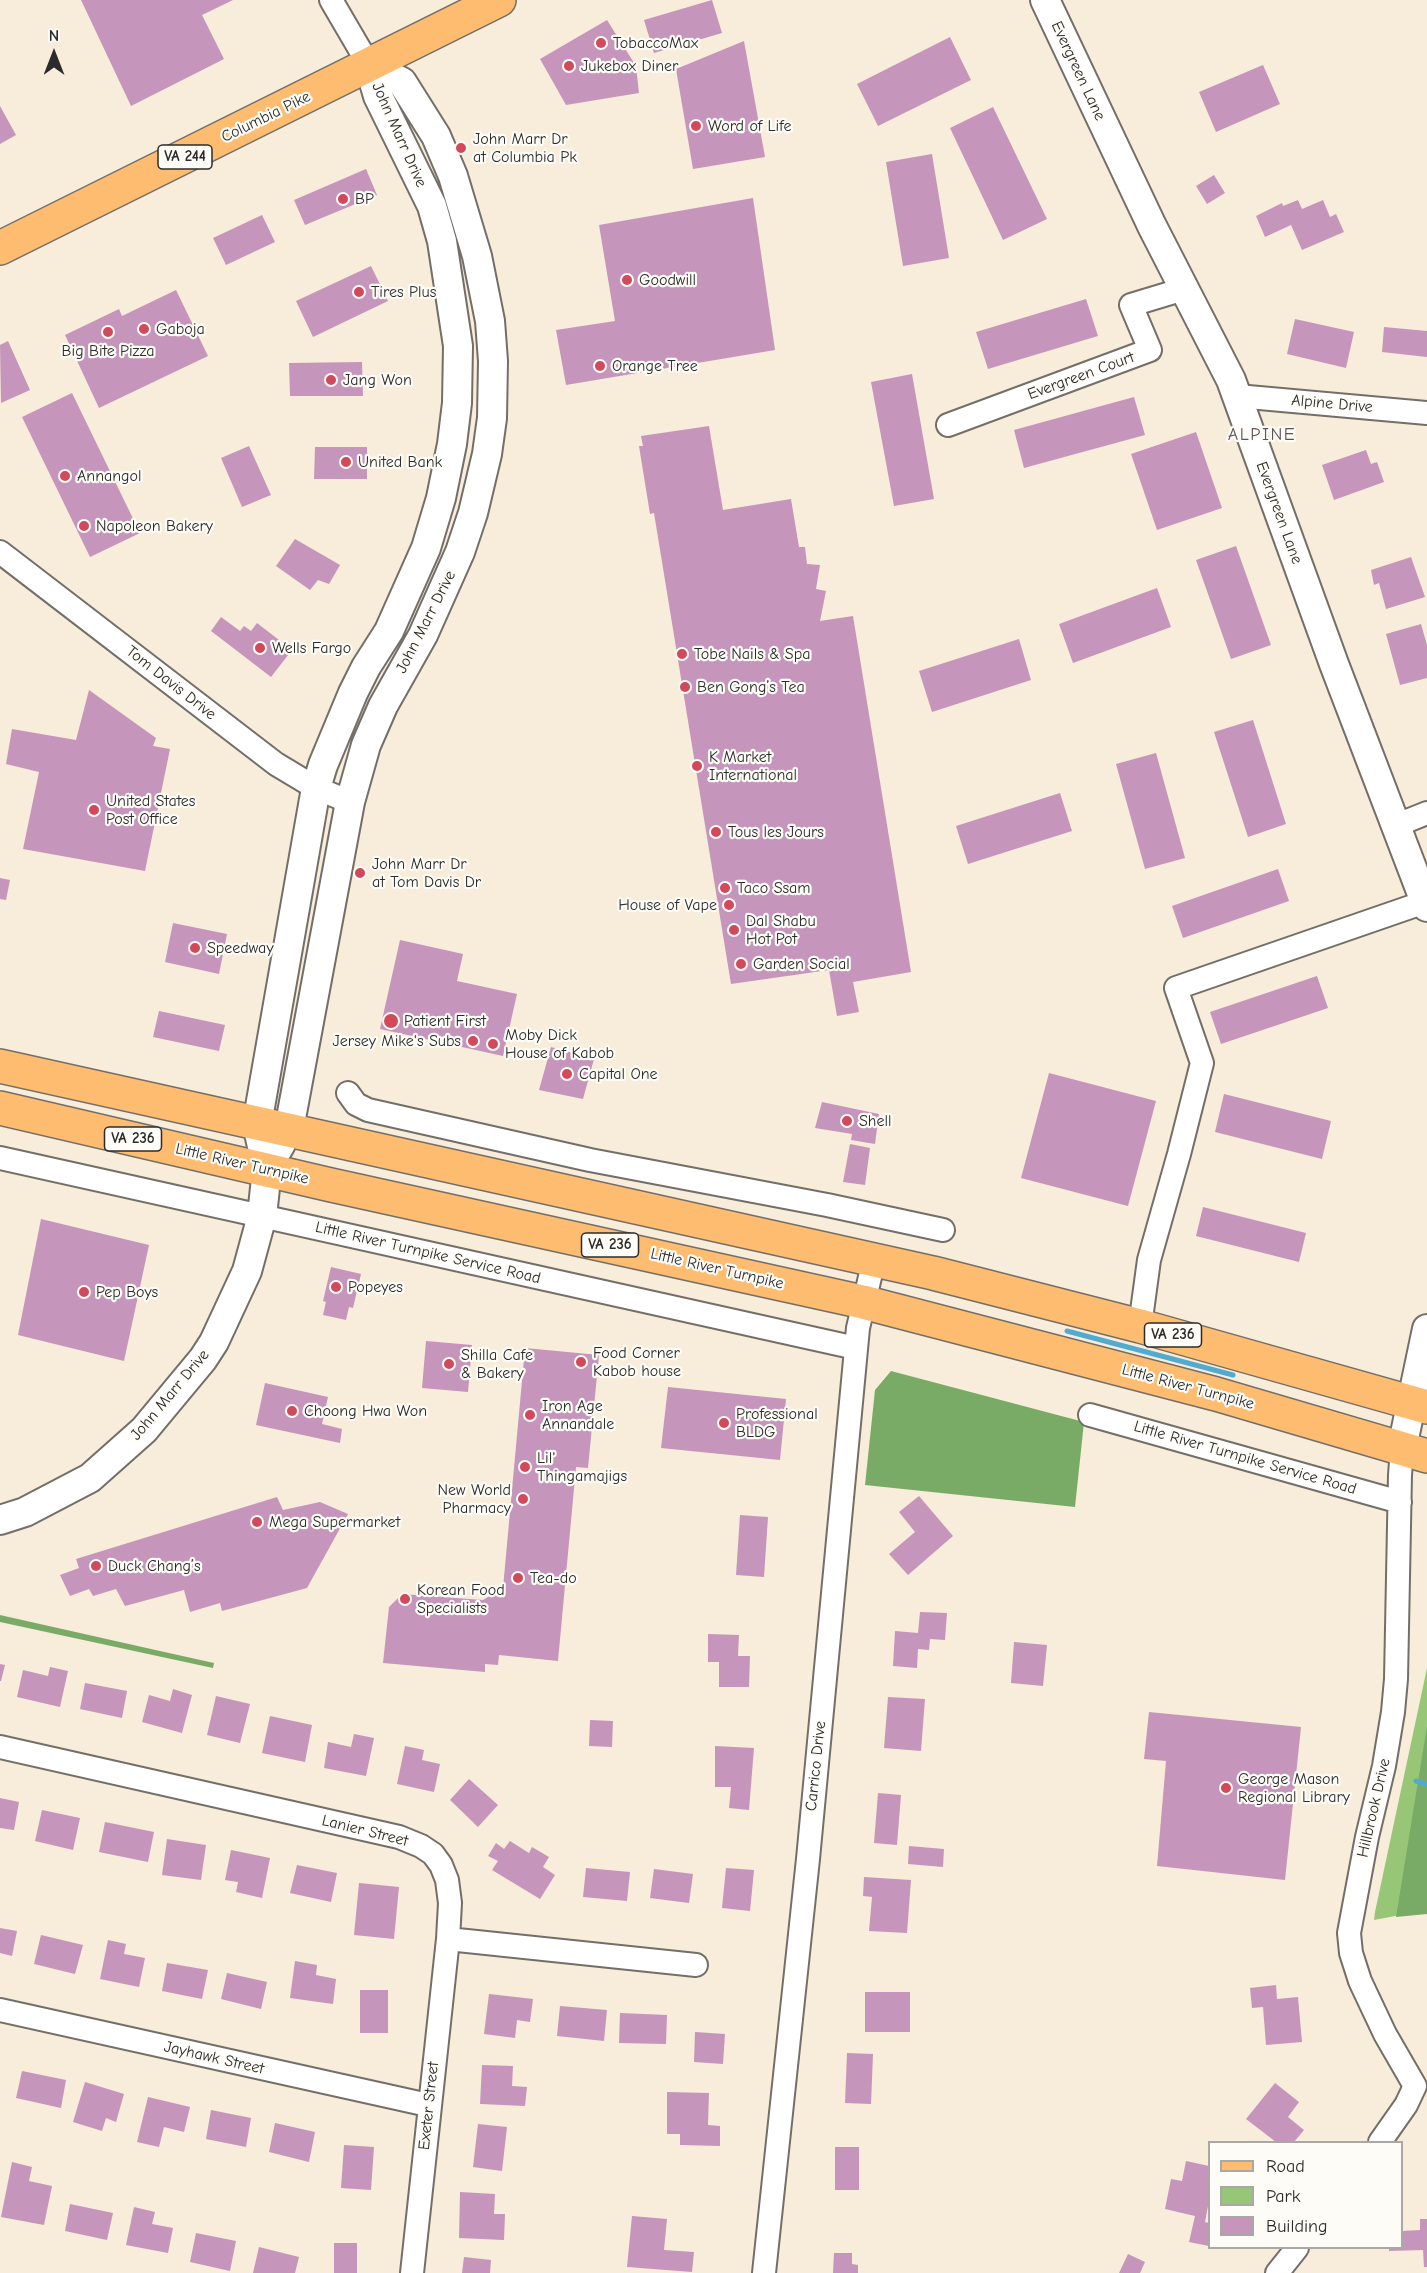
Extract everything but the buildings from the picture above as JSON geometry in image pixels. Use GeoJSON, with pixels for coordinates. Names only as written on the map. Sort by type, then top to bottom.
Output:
{"type":"FeatureCollection","features":[{"type":"Feature","properties":{"kind":"main road","name":"Columbia Pike"},"geometry":{"type":"LineString","coordinates":[[0,248],[499,0]]}},
{"type":"Feature","properties":{"kind":"main road","name":"VA 236"},"geometry":{"type":"LineString","coordinates":[[0,1066],[874,1260],[1140,1326],[1419,1404]]}},
{"type":"Feature","properties":{"kind":"main road","name":"Little River Turnpike"},"geometry":{"type":"LineString","coordinates":[[0,1108],[863,1302],[1216,1394],[1415,1452]]}},
{"type":"Feature","properties":{"kind":"street"},"geometry":{"type":"LineString","coordinates":[[331,0],[369,65]]}},
{"type":"Feature","properties":{"kind":"street","name":"Evergreen Lane"},"geometry":{"type":"LineString","coordinates":[[1045,0],[1237,396],[1334,664],[1426,904]]}},
{"type":"Feature","properties":{"kind":"street","name":"John Marr Drive"},"geometry":{"type":"LineString","coordinates":[[0,1520],[25,1512],[90,1478],[144,1430],[203,1359],[214,1342],[247,1271],[262,1216],[267,1169],[257,1124],[316,788],[323,765],[353,693],[366,667],[389,632],[426,548],[441,498],[452,444],[457,403],[458,346],[442,241],[432,206],[378,96],[369,65]]}},
{"type":"Feature","properties":{"kind":"street","name":"John Marr Drive"},"geometry":{"type":"LineString","coordinates":[[267,1169],[289,1130],[350,802],[366,745],[383,706],[423,634],[460,552],[473,513],[487,453],[492,418],[493,361],[490,321],[477,256],[453,176],[436,136],[402,82],[369,65]]}},
{"type":"Feature","properties":{"kind":"street","name":"Evergreen Court"},"geometry":{"type":"LineString","coordinates":[[948,424],[1150,350],[1131,304],[1184,289]]}},
{"type":"Feature","properties":{"kind":"street","name":"Alpine Drive"},"geometry":{"type":"LineString","coordinates":[[1237,396],[1427,413]]}},
{"type":"Feature","properties":{"kind":"street","name":"Tom Davis Drive"},"geometry":{"type":"LineString","coordinates":[[0,552],[276,764],[316,788],[350,802]]}},
{"type":"Feature","properties":{"kind":"street"},"geometry":{"type":"LineString","coordinates":[[1397,825],[1427,813]]}},
{"type":"Feature","properties":{"kind":"street"},"geometry":{"type":"LineString","coordinates":[[1140,1326],[1149,1260],[1202,1063],[1176,988],[1426,904]]}},
{"type":"Feature","properties":{"kind":"street"},"geometry":{"type":"LineString","coordinates":[[348,1093],[352,1100],[361,1107],[379,1112],[590,1160],[827,1204],[943,1230]]}},
{"type":"Feature","properties":{"kind":"street","name":"Little River Turnpike Service Road"},"geometry":{"type":"LineString","coordinates":[[0,1158],[856,1348]]}},
{"type":"Feature","properties":{"kind":"street","name":"Carrico Drive"},"geometry":{"type":"LineString","coordinates":[[764,2273],[808,1859],[856,1348],[863,1302],[874,1260]]}},
{"type":"Feature","properties":{"kind":"street"},"geometry":{"type":"LineString","coordinates":[[1415,1452],[1427,1329]]}},
{"type":"Feature","properties":{"kind":"street","name":"Little River Turnpike Service Road"},"geometry":{"type":"LineString","coordinates":[[1090,1414],[1400,1502]]}},
{"type":"Feature","properties":{"kind":"street","name":"Hillbrook Drive"},"geometry":{"type":"LineString","coordinates":[[1381,2141],[1421,2086],[1385,2034],[1360,1981],[1351,1953],[1349,1933],[1393,1712],[1396,1679],[1400,1502],[1415,1452]]}},
{"type":"Feature","properties":{"kind":"street","name":"Lanier Street"},"geometry":{"type":"LineString","coordinates":[[0,1747],[399,1837],[421,1846],[433,1854],[441,1865],[447,1880],[450,1903],[448,1939]]}},
{"type":"Feature","properties":{"kind":"street"},"geometry":{"type":"LineString","coordinates":[[448,1939],[696,1965]]}},
{"type":"Feature","properties":{"kind":"street","name":"Exeter Street"},"geometry":{"type":"LineString","coordinates":[[412,2273],[428,2105],[448,1939]]}},
{"type":"Feature","properties":{"kind":"street","name":"Jayhawk Street"},"geometry":{"type":"LineString","coordinates":[[0,2010],[428,2105]]}},
{"type":"Feature","properties":{"kind":"street"},"geometry":{"type":"LineString","coordinates":[[1277,2273],[1295,2249]]}},
{"type":"Feature","properties":{"kind":"green space"},"geometry":{"type":"Polygon","coordinates":[[[891,1371],[1084,1422],[1075,1507],[865,1485],[875,1390],[891,1371]]]}},
{"type":"Feature","properties":{"kind":"green space"},"geometry":{"type":"Polygon","coordinates":[[[0,1615],[214,1663],[213,1668],[0,1622],[0,1615]]]}},
{"type":"Feature","properties":{"kind":"green space"},"geometry":{"type":"Polygon","coordinates":[[[1427,1668],[1427,1910],[1374,1920],[1375,1912],[1427,1668]]]}},
{"type":"Feature","properties":{"kind":"green space"},"geometry":{"type":"Polygon","coordinates":[[[1427,1726],[1427,1914],[1396,1917],[1427,1726]]]}},
{"type":"Feature","properties":{"kind":"waterway"},"geometry":{"type":"LineString","coordinates":[[1067,1331],[1233,1375]]}},
{"type":"Feature","properties":{"kind":"waterway"},"geometry":{"type":"LineString","coordinates":[[1416,1781],[1427,1784]]}},
{"type":"Feature","properties":{"kind":"place","name":"TobaccoMax"},"geometry":{"type":"Point","coordinates":[601,43]}},
{"type":"Feature","properties":{"kind":"place","name":"Jukebox Diner"},"geometry":{"type":"Point","coordinates":[569,66]}},
{"type":"Feature","properties":{"kind":"place","name":"Word of Life"},"geometry":{"type":"Point","coordinates":[696,126]}},
{"type":"Feature","properties":{"kind":"place","name":"John Marr Dr at Columbia Pk"},"geometry":{"type":"Point","coordinates":[461,148]}},
{"type":"Feature","properties":{"kind":"place","name":"BP"},"geometry":{"type":"Point","coordinates":[343,199]}},
{"type":"Feature","properties":{"kind":"place","name":"Goodwill"},"geometry":{"type":"Point","coordinates":[627,280]}},
{"type":"Feature","properties":{"kind":"place","name":"Tires Plus"},"geometry":{"type":"Point","coordinates":[359,292]}},
{"type":"Feature","properties":{"kind":"place","name":"Gaboja"},"geometry":{"type":"Point","coordinates":[144,329]}},
{"type":"Feature","properties":{"kind":"place","name":"Big Bite Pizza"},"geometry":{"type":"Point","coordinates":[108,332]}},
{"type":"Feature","properties":{"kind":"place","name":"Orange Tree"},"geometry":{"type":"Point","coordinates":[600,366]}},
{"type":"Feature","properties":{"kind":"place","name":"Jang Won"},"geometry":{"type":"Point","coordinates":[331,380]}},
{"type":"Feature","properties":{"kind":"place","name":"United Bank"},"geometry":{"type":"Point","coordinates":[346,462]}},
{"type":"Feature","properties":{"kind":"place","name":"Annangol"},"geometry":{"type":"Point","coordinates":[65,476]}},
{"type":"Feature","properties":{"kind":"place","name":"Napoleon Bakery"},"geometry":{"type":"Point","coordinates":[84,526]}},
{"type":"Feature","properties":{"kind":"place","name":"Wells Fargo"},"geometry":{"type":"Point","coordinates":[260,648]}},
{"type":"Feature","properties":{"kind":"place","name":"Tobe Nails & Spa"},"geometry":{"type":"Point","coordinates":[682,654]}},
{"type":"Feature","properties":{"kind":"place","name":"Ben Gong’s Tea"},"geometry":{"type":"Point","coordinates":[685,687]}},
{"type":"Feature","properties":{"kind":"place","name":"K Market International"},"geometry":{"type":"Point","coordinates":[697,766]}},
{"type":"Feature","properties":{"kind":"place","name":"United States Post Office"},"geometry":{"type":"Point","coordinates":[94,810]}},
{"type":"Feature","properties":{"kind":"place","name":"Tous les Jours"},"geometry":{"type":"Point","coordinates":[716,832]}},
{"type":"Feature","properties":{"kind":"place","name":"John Marr Dr at Tom Davis Dr"},"geometry":{"type":"Point","coordinates":[360,873]}},
{"type":"Feature","properties":{"kind":"place","name":"Taco Ssam"},"geometry":{"type":"Point","coordinates":[725,888]}},
{"type":"Feature","properties":{"kind":"place","name":"House of Vape"},"geometry":{"type":"Point","coordinates":[729,905]}},
{"type":"Feature","properties":{"kind":"place","name":"Dal Shabu Hot Pot"},"geometry":{"type":"Point","coordinates":[734,930]}},
{"type":"Feature","properties":{"kind":"place","name":"Speedway"},"geometry":{"type":"Point","coordinates":[195,948]}},
{"type":"Feature","properties":{"kind":"place","name":"Garden Social"},"geometry":{"type":"Point","coordinates":[741,964]}},
{"type":"Feature","properties":{"kind":"place","name":"Patient First"},"geometry":{"type":"Point","coordinates":[391,1021]}},
{"type":"Feature","properties":{"kind":"place","name":"Jersey Mike's Subs"},"geometry":{"type":"Point","coordinates":[473,1041]}},
{"type":"Feature","properties":{"kind":"place","name":"Moby Dick House of Kabob"},"geometry":{"type":"Point","coordinates":[493,1044]}},
{"type":"Feature","properties":{"kind":"place","name":"Capital One"},"geometry":{"type":"Point","coordinates":[567,1074]}},
{"type":"Feature","properties":{"kind":"place","name":"Shell"},"geometry":{"type":"Point","coordinates":[847,1121]}},
{"type":"Feature","properties":{"kind":"place","name":"Popeyes"},"geometry":{"type":"Point","coordinates":[336,1287]}},
{"type":"Feature","properties":{"kind":"place","name":"Pep Boys"},"geometry":{"type":"Point","coordinates":[84,1292]}},
{"type":"Feature","properties":{"kind":"place","name":"Food Corner Kabob house"},"geometry":{"type":"Point","coordinates":[581,1362]}},
{"type":"Feature","properties":{"kind":"place","name":"Shilla Cafe & Bakery"},"geometry":{"type":"Point","coordinates":[449,1364]}},
{"type":"Feature","properties":{"kind":"place","name":"Choong Hwa Won"},"geometry":{"type":"Point","coordinates":[292,1411]}},
{"type":"Feature","properties":{"kind":"place","name":"Iron Age Annandale"},"geometry":{"type":"Point","coordinates":[530,1415]}},
{"type":"Feature","properties":{"kind":"place","name":"Professional BLDG"},"geometry":{"type":"Point","coordinates":[724,1423]}},
{"type":"Feature","properties":{"kind":"place","name":"Lil' Thingamajigs"},"geometry":{"type":"Point","coordinates":[525,1467]}},
{"type":"Feature","properties":{"kind":"place","name":"New World Pharmacy"},"geometry":{"type":"Point","coordinates":[523,1499]}},
{"type":"Feature","properties":{"kind":"place","name":"Mega Supermarket"},"geometry":{"type":"Point","coordinates":[257,1522]}},
{"type":"Feature","properties":{"kind":"place","name":"Duck Chang’s"},"geometry":{"type":"Point","coordinates":[96,1566]}},
{"type":"Feature","properties":{"kind":"place","name":"Tea-do"},"geometry":{"type":"Point","coordinates":[518,1578]}},
{"type":"Feature","properties":{"kind":"place","name":"Korean Food Specialists"},"geometry":{"type":"Point","coordinates":[405,1599]}},
{"type":"Feature","properties":{"kind":"place","name":"George Mason Regional Library"},"geometry":{"type":"Point","coordinates":[1226,1788]}},
{"type":"Feature","properties":{"kind":"district","name":"ALPINE"},"geometry":{"type":"Point","coordinates":[1262,435]}}]}
